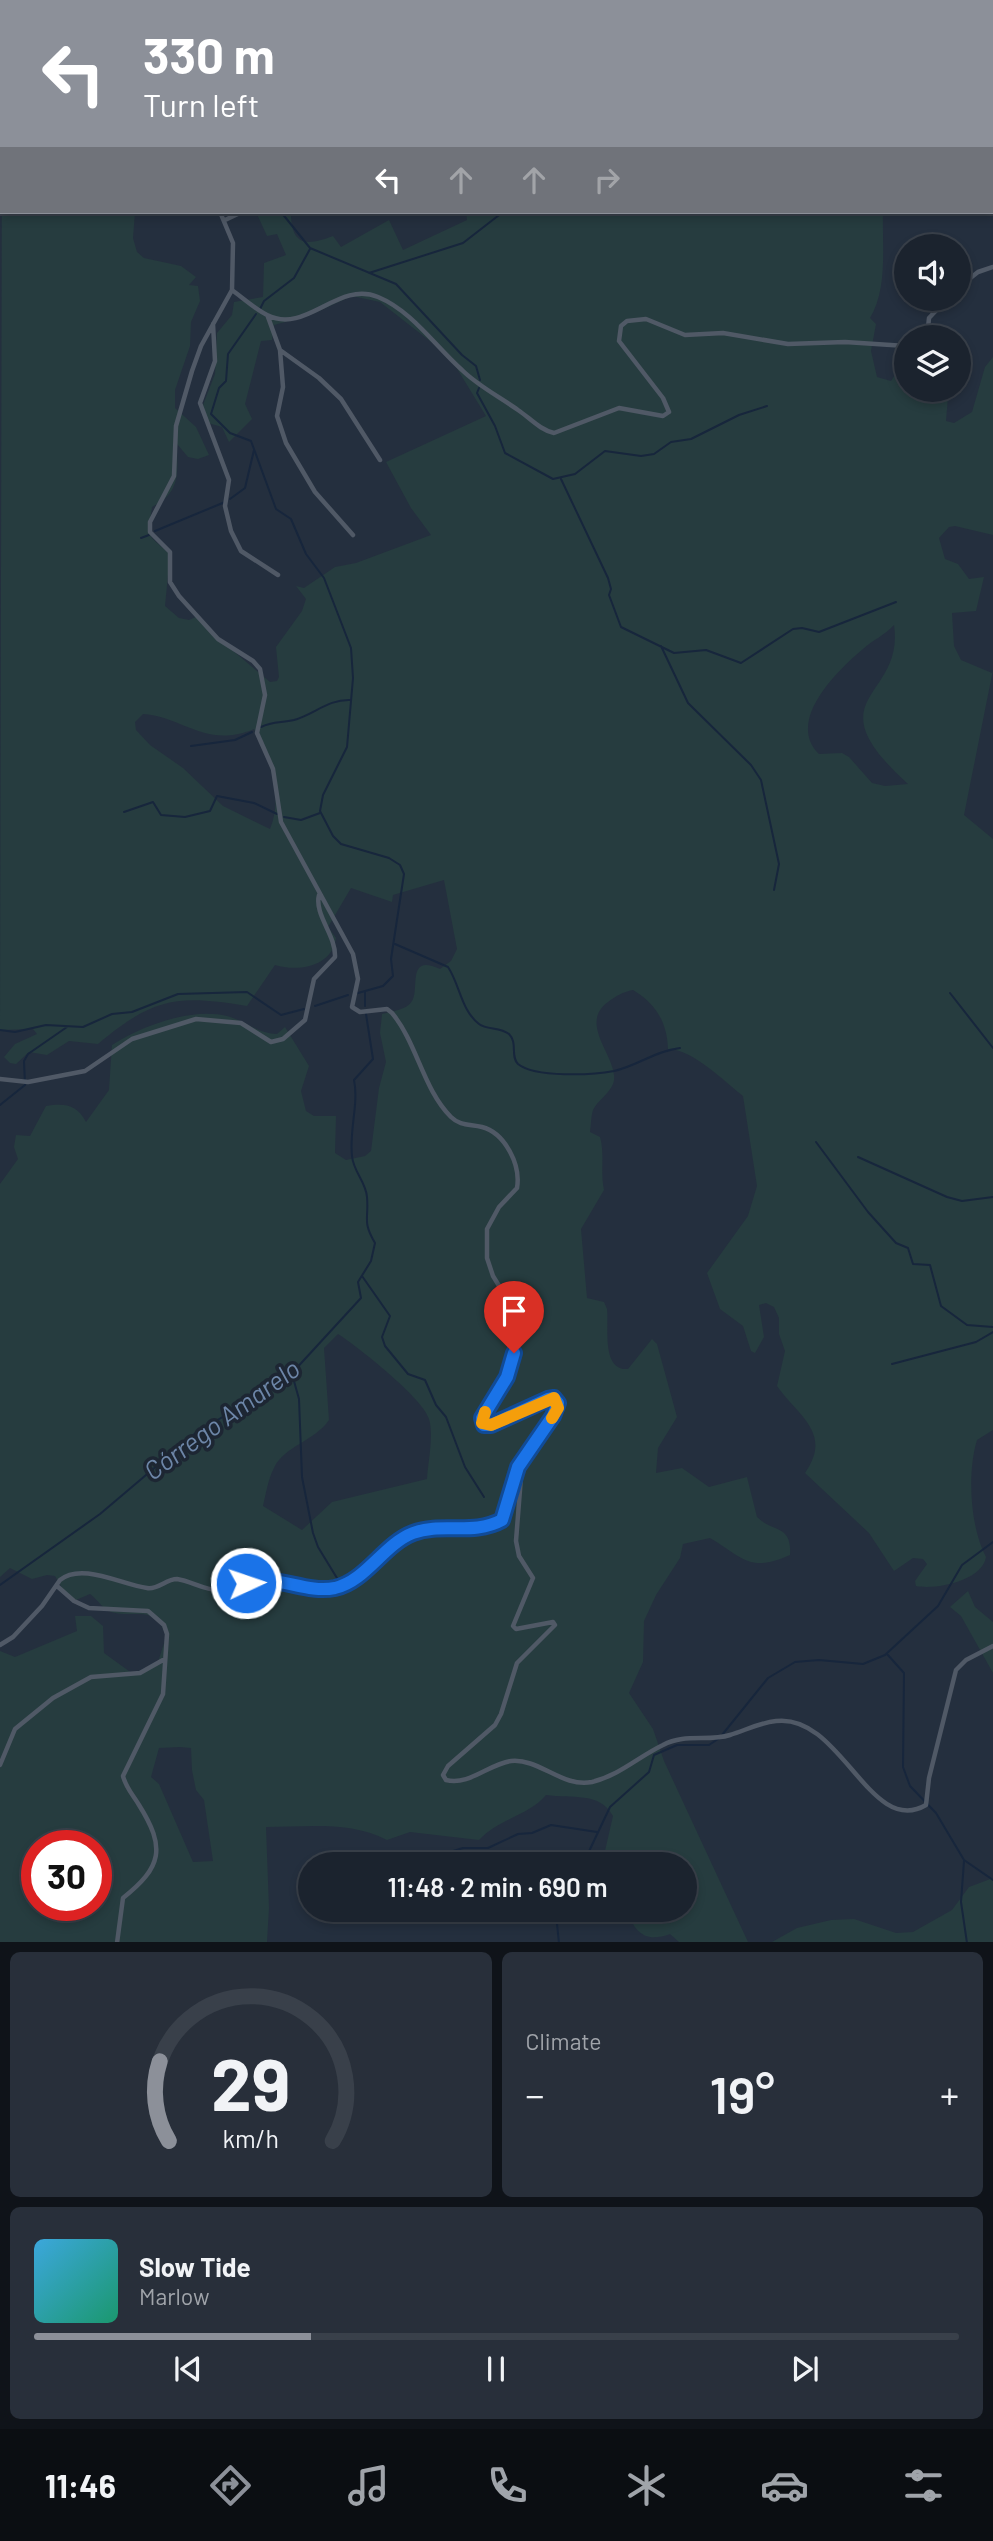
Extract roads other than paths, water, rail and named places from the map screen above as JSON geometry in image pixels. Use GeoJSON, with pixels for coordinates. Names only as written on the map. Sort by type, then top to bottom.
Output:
{"type":"FeatureCollection","features":[{"type":"Feature","properties":{"kind":"street"},"geometry":{"type":"LineString","coordinates":[[0,1645],[13,1637],[65,1576],[77,1573],[150,1589],[175,1579],[220,1591],[268,1579],[321,1590],[337,1587],[354,1578],[390,1547],[411,1534],[439,1528],[472,1529],[502,1520],[518,1467],[553,1416],[558,1403],[554,1398],[548,1399],[491,1425],[482,1423],[488,1406],[507,1377],[514,1353],[509,1302],[493,1276],[485,1244],[492,1217],[517,1188],[514,1161],[503,1141],[493,1132],[462,1124],[442,1107],[392,1013],[387,1009],[360,1012],[352,1007],[358,979],[353,954],[281,822],[273,769],[257,733],[265,695],[260,669],[253,661],[218,639],[179,596],[170,582],[170,552],[150,532],[150,522],[174,476],[180,406],[213,323],[232,290],[233,243],[221,214]]}},
{"type":"Feature","properties":{"kind":"street"},"geometry":{"type":"LineString","coordinates":[[225,220],[238,214]]}},
{"type":"Feature","properties":{"kind":"street"},"geometry":{"type":"LineString","coordinates":[[971,278],[993,267]]}},
{"type":"Feature","properties":{"kind":"street"},"geometry":{"type":"LineString","coordinates":[[232,290],[268,316],[298,317],[347,294],[375,295],[390,303],[429,335],[468,376],[540,428],[554,433],[619,408],[663,416],[670,412],[663,398],[619,341],[621,326],[636,319],[654,320],[685,335],[723,333],[788,344],[845,342],[894,345]]}},
{"type":"Feature","properties":{"kind":"street"},"geometry":{"type":"LineString","coordinates":[[268,316],[280,350],[283,387],[277,416],[286,443],[315,492],[353,535]]}},
{"type":"Feature","properties":{"kind":"street"},"geometry":{"type":"LineString","coordinates":[[213,323],[215,361],[200,403],[229,480],[225,498],[229,522],[241,551],[278,575]]}},
{"type":"Feature","properties":{"kind":"street"},"geometry":{"type":"LineString","coordinates":[[280,350],[319,377],[341,400],[380,460]]}},
{"type":"Feature","properties":{"kind":"street"},"geometry":{"type":"LineString","coordinates":[[0,1079],[28,1082],[85,1071],[132,1039],[196,1019],[235,1022],[271,1042],[283,1039],[305,1020],[314,979],[335,957],[332,937],[317,904],[319,894]]}},
{"type":"Feature","properties":{"kind":"street"},"geometry":{"type":"LineString","coordinates":[[518,1467],[521,1477],[517,1549],[533,1578],[513,1626],[516,1629],[553,1622],[555,1625],[517,1663],[502,1714],[485,1736],[449,1766],[443,1775],[446,1780],[464,1780],[495,1766],[519,1761],[566,1779],[592,1782],[634,1765],[664,1744],[682,1738],[730,1735],[758,1724],[797,1720],[811,1729],[851,1766],[877,1797],[894,1807],[912,1810],[926,1805],[928,1800],[929,1778],[956,1670],[966,1660],[993,1646]]}},
{"type":"Feature","properties":{"kind":"street"},"geometry":{"type":"LineString","coordinates":[[57,1586],[74,1601],[89,1608],[148,1611],[156,1617],[167,1634],[163,1659],[166,1671],[163,1694],[124,1776],[125,1786],[153,1831],[157,1845],[157,1862],[143,1882],[123,1898],[117,1942]]}},
{"type":"Feature","properties":{"kind":"street"},"geometry":{"type":"LineString","coordinates":[[0,1765],[15,1730],[54,1698],[91,1677],[140,1672],[163,1659]]}},
{"type":"Feature","properties":{"kind":"waterway"},"geometry":{"type":"LineString","coordinates":[[283,214],[310,248],[396,284],[462,355],[476,366],[480,380]]}},
{"type":"Feature","properties":{"kind":"waterway"},"geometry":{"type":"LineString","coordinates":[[369,273],[463,243],[500,214]]}},
{"type":"Feature","properties":{"kind":"waterway","name":"Córrego Amarelo"},"geometry":{"type":"LineString","coordinates":[[260,309],[264,301],[294,278],[310,249]]}},
{"type":"Feature","properties":{"kind":"waterway","name":"Córrego Amarelo"},"geometry":{"type":"LineString","coordinates":[[256,314],[228,354],[226,381],[219,388],[211,414],[230,433],[251,441],[276,509],[291,519],[306,554],[324,578],[351,648],[353,678],[347,747],[323,795],[320,811],[333,836],[341,844],[389,858],[400,865],[404,874],[391,959],[393,976],[383,986],[358,993]]}},
{"type":"Feature","properties":{"kind":"waterway"},"geometry":{"type":"LineString","coordinates":[[479,388],[477,393],[495,426],[505,453],[553,479],[575,474],[605,451],[641,456],[654,454],[671,442],[691,439],[739,415],[767,406]]}},
{"type":"Feature","properties":{"kind":"waterway"},"geometry":{"type":"LineString","coordinates":[[230,499],[245,488],[254,450]]}},
{"type":"Feature","properties":{"kind":"waterway"},"geometry":{"type":"LineString","coordinates":[[561,479],[608,578],[611,589],[609,595],[621,627],[674,653],[706,650],[741,663],[793,629],[819,632],[896,602]]}},
{"type":"Feature","properties":{"kind":"waterway"},"geometry":{"type":"LineString","coordinates":[[155,531],[225,502]]}},
{"type":"Feature","properties":{"kind":"waterway"},"geometry":{"type":"LineString","coordinates":[[141,538],[149,535]]}},
{"type":"Feature","properties":{"kind":"waterway"},"geometry":{"type":"LineString","coordinates":[[661,646],[688,703],[751,765],[761,780],[779,864],[774,890]]}},
{"type":"Feature","properties":{"kind":"waterway"},"geometry":{"type":"LineString","coordinates":[[261,727],[294,720],[328,704],[351,700]]}},
{"type":"Feature","properties":{"kind":"waterway"},"geometry":{"type":"LineString","coordinates":[[191,746],[235,740],[252,732]]}},
{"type":"Feature","properties":{"kind":"waterway"},"geometry":{"type":"LineString","coordinates":[[124,812],[153,802],[161,815],[185,817],[210,811],[217,796],[254,803],[277,814]]}},
{"type":"Feature","properties":{"kind":"waterway"},"geometry":{"type":"LineString","coordinates":[[284,817],[301,820],[320,813]]}},
{"type":"Feature","properties":{"kind":"waterway"},"geometry":{"type":"LineString","coordinates":[[395,944],[448,967],[468,1012],[482,1026],[509,1034],[513,1041],[514,1057],[518,1064],[526,1068],[537,1072],[564,1074],[614,1071],[662,1052],[680,1048]]}},
{"type":"Feature","properties":{"kind":"waterway"},"geometry":{"type":"LineString","coordinates":[[0,1030],[15,1032],[46,1025],[83,1027],[112,1014],[132,1012],[178,994],[247,992],[281,1015],[304,1009]]}},
{"type":"Feature","properties":{"kind":"waterway","name":"Córrego Amarelo"},"geometry":{"type":"LineString","coordinates":[[365,992],[365,1006]]}},
{"type":"Feature","properties":{"kind":"waterway"},"geometry":{"type":"LineString","coordinates":[[950,993],[993,1048]]}},
{"type":"Feature","properties":{"kind":"waterway"},"geometry":{"type":"LineString","coordinates":[[315,1006],[348,995]]}},
{"type":"Feature","properties":{"kind":"waterway","name":"Córrego Amarelo"},"geometry":{"type":"LineString","coordinates":[[0,1585],[100,1514],[198,1431],[265,1393],[293,1372],[361,1298],[358,1282],[371,1261],[375,1243],[367,1225],[366,1192],[353,1161],[351,1146],[354,1080],[373,1059],[366,1014]]}},
{"type":"Feature","properties":{"kind":"waterway"},"geometry":{"type":"LineString","coordinates":[[0,1105],[25,1085],[24,1061],[28,1054],[67,1027]]}},
{"type":"Feature","properties":{"kind":"waterway"},"geometry":{"type":"LineString","coordinates":[[816,1142],[868,1212],[896,1243],[908,1248],[913,1264],[930,1265],[941,1306],[967,1325],[993,1327]]}},
{"type":"Feature","properties":{"kind":"waterway"},"geometry":{"type":"LineString","coordinates":[[858,1157],[947,1197],[962,1201],[993,1197]]}},
{"type":"Feature","properties":{"kind":"waterway"},"geometry":{"type":"LineString","coordinates":[[362,1276],[390,1316],[382,1337],[385,1346],[408,1374],[425,1380],[436,1405],[446,1417],[465,1467],[484,1497]]}},
{"type":"Feature","properties":{"kind":"waterway"},"geometry":{"type":"LineString","coordinates":[[892,1364],[976,1342],[993,1332]]}},
{"type":"Feature","properties":{"kind":"waterway"},"geometry":{"type":"LineString","coordinates":[[292,1374],[299,1399],[302,1477],[313,1533],[318,1547],[340,1583]]}},
{"type":"Feature","properties":{"kind":"waterway"},"geometry":{"type":"LineString","coordinates":[[722,1735],[768,1678],[795,1662],[819,1660],[863,1664],[885,1655],[938,1606],[962,1565],[993,1542]]}},
{"type":"Feature","properties":{"kind":"waterway"},"geometry":{"type":"LineString","coordinates":[[887,1654],[904,1673],[903,1767],[910,1786],[936,1813],[964,1860],[993,1880]]}},
{"type":"Feature","properties":{"kind":"waterway"},"geometry":{"type":"LineString","coordinates":[[589,1852],[610,1807],[649,1772],[654,1755],[677,1745],[709,1745],[718,1739]]}},
{"type":"Feature","properties":{"kind":"waterway"},"geometry":{"type":"LineString","coordinates":[[450,1852],[463,1848],[488,1848],[518,1834],[532,1833],[551,1825],[597,1832]]}},
{"type":"Feature","properties":{"kind":"waterway"},"geometry":{"type":"LineString","coordinates":[[964,1861],[961,1902],[967,1942]]}},
{"type":"Feature","properties":{"kind":"waterway"},"geometry":{"type":"LineString","coordinates":[[558,1922],[559,1942]]}}]}
